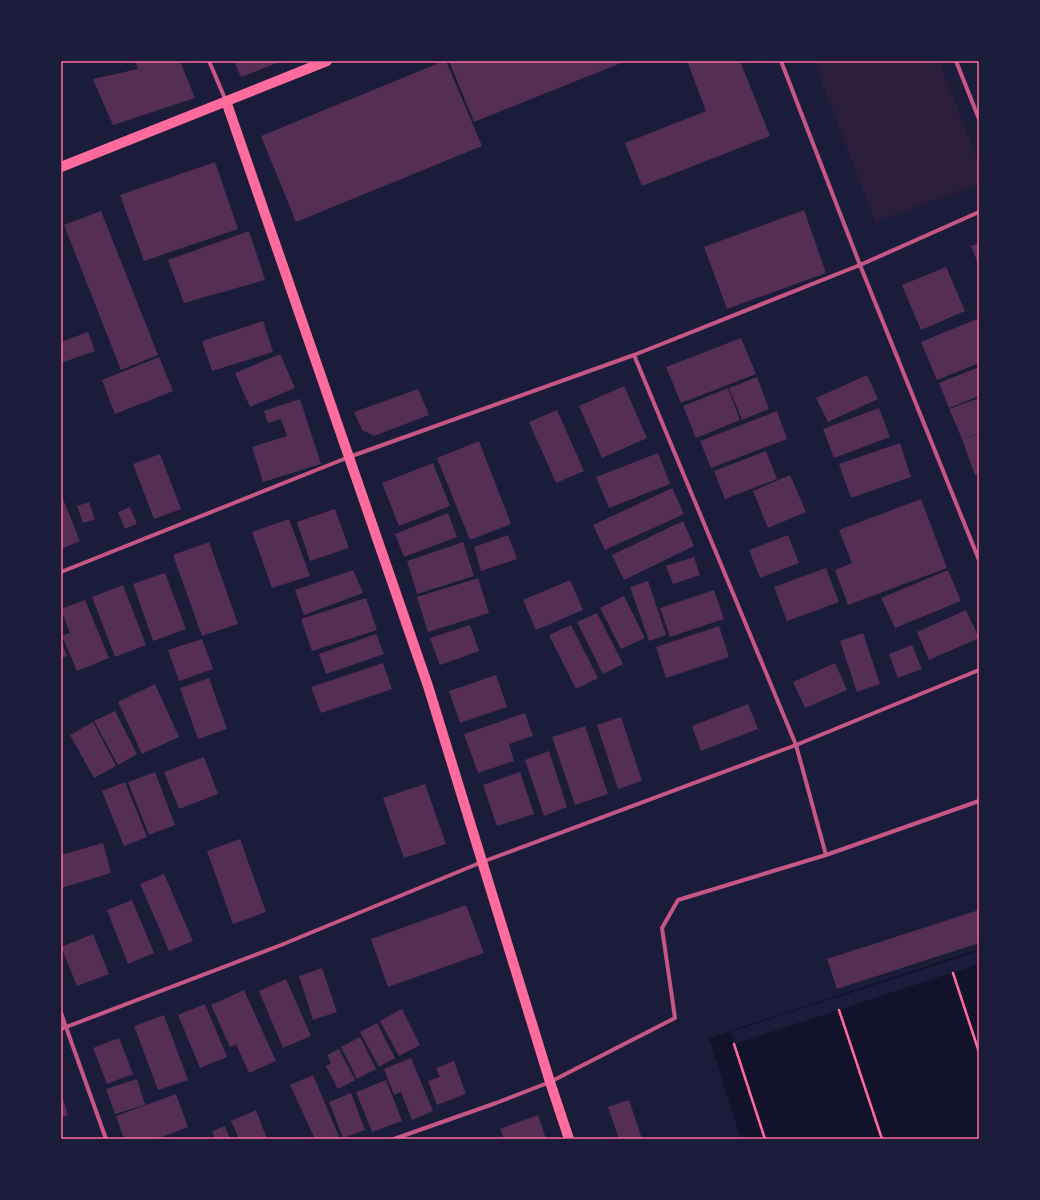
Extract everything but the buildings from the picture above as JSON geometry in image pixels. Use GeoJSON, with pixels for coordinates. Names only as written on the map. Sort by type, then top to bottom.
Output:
{"type":"FeatureCollection","features":[{"type":"Feature","properties":{"kind":"main road"},"geometry":{"type":"LineString","coordinates":[[61,167],[327,61]]}},
{"type":"Feature","properties":{"kind":"main road"},"geometry":{"type":"LineString","coordinates":[[226,101],[428,686],[550,1082],[570,1139]]}},
{"type":"Feature","properties":{"kind":"street"},"geometry":{"type":"LineString","coordinates":[[209,61],[226,101]]}},
{"type":"Feature","properties":{"kind":"street"},"geometry":{"type":"LineString","coordinates":[[781,61],[860,265],[979,560]]}},
{"type":"Feature","properties":{"kind":"street"},"geometry":{"type":"LineString","coordinates":[[956,61],[979,119]]}},
{"type":"Feature","properties":{"kind":"street"},"geometry":{"type":"LineString","coordinates":[[61,572],[349,457],[634,355],[860,265],[979,212]]}},
{"type":"Feature","properties":{"kind":"street"},"geometry":{"type":"LineString","coordinates":[[634,355],[796,745],[826,855]]}},
{"type":"Feature","properties":{"kind":"street"},"geometry":{"type":"LineString","coordinates":[[63,1028],[281,944],[482,862],[796,745],[979,670]]}},
{"type":"Feature","properties":{"kind":"street"},"geometry":{"type":"LineString","coordinates":[[394,1139],[550,1082],[675,1018],[662,928],[678,900],[826,855],[979,801]]}},
{"type":"Feature","properties":{"kind":"street"},"geometry":{"type":"LineString","coordinates":[[61,1013],[63,1028],[106,1139]]}},
{"type":"Feature","properties":{"kind":"path"},"geometry":{"type":"LineString","coordinates":[[953,973],[979,1052]]}},
{"type":"Feature","properties":{"kind":"path"},"geometry":{"type":"LineString","coordinates":[[838,1010],[882,1139]]}},
{"type":"Feature","properties":{"kind":"path"},"geometry":{"type":"LineString","coordinates":[[734,1044],[765,1139]]}},
{"type":"Feature","properties":{"kind":"shaded area"},"geometry":{"type":"Polygon","coordinates":[[[814,61],[939,61],[979,163],[979,184],[875,222],[814,61]]]}},
{"type":"Feature","properties":{"kind":"shaded area"},"geometry":{"type":"Polygon","coordinates":[[[979,949],[979,1139],[741,1139],[709,1038],[979,949]]]}},
{"type":"Feature","properties":{"kind":"pier"},"geometry":{"type":"Polygon","coordinates":[[[979,951],[979,964],[734,1044],[730,1032],[979,951]]]}}]}
